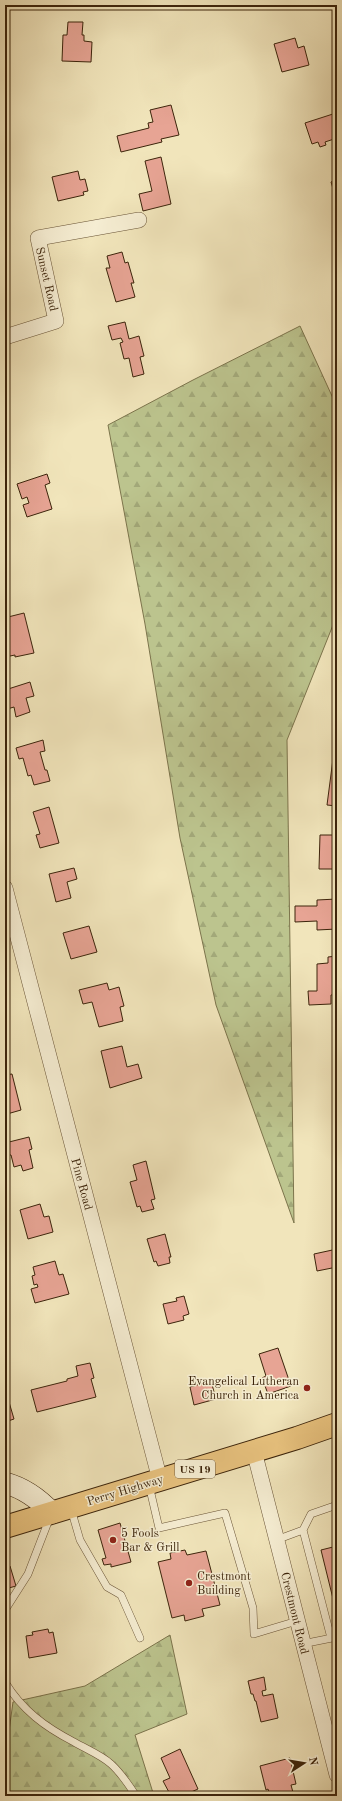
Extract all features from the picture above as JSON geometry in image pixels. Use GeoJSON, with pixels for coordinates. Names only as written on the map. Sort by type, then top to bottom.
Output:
{"type":"FeatureCollection","features":[{"type":"Feature","properties":{"kind":"main road","name":"Perry Highway"},"geometry":{"type":"LineString","coordinates":[[5,1527],[337,1424]]}},
{"type":"Feature","properties":{"kind":"street","name":"Sunset Road"},"geometry":{"type":"LineString","coordinates":[[5,337],[56,321],[38,238],[139,220]]}},
{"type":"Feature","properties":{"kind":"street","name":"Pine Road"},"geometry":{"type":"LineString","coordinates":[[5,888],[154,1482]]}},
{"type":"Feature","properties":{"kind":"street","name":"Crestmont Road"},"geometry":{"type":"LineString","coordinates":[[254,1451],[302,1644],[337,1775]]}},
{"type":"Feature","properties":{"kind":"street"},"geometry":{"type":"LineString","coordinates":[[5,1483],[29,1492],[61,1510]]}},
{"type":"Feature","properties":{"kind":"lane"},"geometry":{"type":"LineString","coordinates":[[154,1482],[159,1528],[226,1513],[253,1608],[254,1634],[297,1621]]}},
{"type":"Feature","properties":{"kind":"lane"},"geometry":{"type":"LineString","coordinates":[[302,1644],[334,1638],[303,1530],[311,1514],[337,1505]]}},
{"type":"Feature","properties":{"kind":"lane"},"geometry":{"type":"LineString","coordinates":[[5,1610],[28,1574],[61,1510]]}},
{"type":"Feature","properties":{"kind":"lane"},"geometry":{"type":"LineString","coordinates":[[61,1510],[107,1587],[121,1595],[140,1638]]}},
{"type":"Feature","properties":{"kind":"lane"},"geometry":{"type":"LineString","coordinates":[[276,1540],[303,1530]]}},
{"type":"Feature","properties":{"kind":"lane"},"geometry":{"type":"LineString","coordinates":[[5,1682],[19,1702],[38,1720],[52,1730],[96,1753],[111,1764],[136,1796]]}},
{"type":"Feature","properties":{"kind":"green space"},"geometry":{"type":"Polygon","coordinates":[[[300,326],[337,407],[337,615],[287,740],[294,1223],[216,1005],[180,838],[145,624],[108,425],[300,326]]]}},
{"type":"Feature","properties":{"kind":"green space"},"geometry":{"type":"Polygon","coordinates":[[[170,1635],[187,1714],[135,1735],[154,1796],[5,1796],[5,1760],[13,1702],[85,1686],[170,1635]]]}},
{"type":"Feature","properties":{"kind":"building"},"geometry":{"type":"Polygon","coordinates":[[[68,22],[83,22],[82,35],[84,35],[84,41],[92,42],[91,62],[62,61],[63,35],[67,35],[68,22]]]}},
{"type":"Feature","properties":{"kind":"building"},"geometry":{"type":"Polygon","coordinates":[[[295,38],[298,48],[304,46],[309,65],[282,72],[274,44],[295,38]]]}},
{"type":"Feature","properties":{"kind":"building"},"geometry":{"type":"Polygon","coordinates":[[[171,105],[179,135],[161,139],[162,142],[121,152],[117,136],[149,128],[148,123],[153,122],[150,110],[171,105]]]}},
{"type":"Feature","properties":{"kind":"building"},"geometry":{"type":"Polygon","coordinates":[[[336,113],[337,138],[325,142],[326,145],[320,147],[318,142],[312,144],[305,123],[336,113]]]}},
{"type":"Feature","properties":{"kind":"building"},"geometry":{"type":"Polygon","coordinates":[[[161,157],[171,204],[143,211],[139,194],[152,191],[145,161],[161,157]]]}},
{"type":"Feature","properties":{"kind":"building"},"geometry":{"type":"Polygon","coordinates":[[[78,171],[80,180],[85,179],[88,191],[83,192],[84,195],[58,201],[52,177],[78,171]]]}},
{"type":"Feature","properties":{"kind":"building"},"geometry":{"type":"Polygon","coordinates":[[[337,179],[337,191],[334,192],[331,182],[337,179]]]}},
{"type":"Feature","properties":{"kind":"building"},"geometry":{"type":"Polygon","coordinates":[[[122,252],[125,263],[128,262],[134,283],[131,283],[135,297],[116,302],[106,268],[110,268],[107,256],[122,252]]]}},
{"type":"Feature","properties":{"kind":"building"},"geometry":{"type":"Polygon","coordinates":[[[125,322],[129,339],[139,336],[144,356],[140,357],[144,374],[133,377],[129,358],[124,359],[120,343],[123,342],[121,338],[112,340],[108,326],[125,322]]]}},
{"type":"Feature","properties":{"kind":"building"},"geometry":{"type":"Polygon","coordinates":[[[47,474],[50,483],[45,485],[52,509],[27,517],[23,505],[29,503],[27,497],[22,499],[17,484],[47,474]]]}},
{"type":"Feature","properties":{"kind":"building"},"geometry":{"type":"Polygon","coordinates":[[[24,613],[34,653],[15,657],[15,655],[5,657],[5,620],[8,619],[8,617],[24,613]]]}},
{"type":"Feature","properties":{"kind":"building"},"geometry":{"type":"Polygon","coordinates":[[[30,682],[34,696],[26,698],[30,712],[16,717],[14,707],[7,709],[5,704],[5,690],[30,682]]]}},
{"type":"Feature","properties":{"kind":"building"},"geometry":{"type":"Polygon","coordinates":[[[335,723],[337,723],[337,742],[335,742],[336,735],[334,735],[335,723]]]}},
{"type":"Feature","properties":{"kind":"building"},"geometry":{"type":"Polygon","coordinates":[[[43,740],[45,751],[40,752],[50,781],[34,785],[31,775],[28,776],[23,758],[19,759],[16,748],[43,740]]]}},
{"type":"Feature","properties":{"kind":"building"},"geometry":{"type":"Polygon","coordinates":[[[333,759],[337,759],[337,806],[327,805],[333,759]]]}},
{"type":"Feature","properties":{"kind":"building"},"geometry":{"type":"Polygon","coordinates":[[[49,807],[59,843],[40,848],[36,835],[40,834],[33,812],[49,807]]]}},
{"type":"Feature","properties":{"kind":"building"},"geometry":{"type":"Polygon","coordinates":[[[320,835],[337,835],[337,869],[319,869],[320,835]]]}},
{"type":"Feature","properties":{"kind":"building"},"geometry":{"type":"Polygon","coordinates":[[[74,868],[77,879],[67,882],[71,898],[56,902],[49,874],[74,868]]]}},
{"type":"Feature","properties":{"kind":"building"},"geometry":{"type":"Polygon","coordinates":[[[337,899],[337,929],[317,930],[317,921],[295,922],[295,906],[317,906],[317,900],[337,899]]]}},
{"type":"Feature","properties":{"kind":"building"},"geometry":{"type":"Polygon","coordinates":[[[89,926],[97,952],[71,959],[63,933],[89,926]]]}},
{"type":"Feature","properties":{"kind":"building"},"geometry":{"type":"Polygon","coordinates":[[[337,956],[337,994],[331,995],[331,1004],[309,1005],[308,991],[317,991],[317,964],[328,963],[328,957],[337,956]]]}},
{"type":"Feature","properties":{"kind":"building"},"geometry":{"type":"Polygon","coordinates":[[[107,983],[109,990],[119,987],[124,1006],[120,1007],[123,1021],[99,1027],[92,1002],[83,1004],[79,990],[107,983]]]}},
{"type":"Feature","properties":{"kind":"building"},"geometry":{"type":"Polygon","coordinates":[[[122,1046],[127,1067],[138,1064],[142,1078],[110,1088],[101,1051],[122,1046]]]}},
{"type":"Feature","properties":{"kind":"building"},"geometry":{"type":"Polygon","coordinates":[[[12,1074],[21,1110],[7,1114],[5,1108],[5,1075],[12,1074]]]}},
{"type":"Feature","properties":{"kind":"building"},"geometry":{"type":"Polygon","coordinates":[[[29,1137],[32,1149],[29,1150],[33,1168],[23,1171],[21,1165],[14,1167],[11,1155],[8,1155],[5,1143],[29,1137]]]}},
{"type":"Feature","properties":{"kind":"building"},"geometry":{"type":"Polygon","coordinates":[[[146,1161],[155,1199],[151,1200],[154,1209],[142,1212],[140,1206],[137,1207],[130,1182],[137,1180],[133,1165],[146,1161]]]}},
{"type":"Feature","properties":{"kind":"building"},"geometry":{"type":"Polygon","coordinates":[[[40,1204],[44,1217],[49,1216],[53,1232],[28,1239],[20,1210],[40,1204]]]}},
{"type":"Feature","properties":{"kind":"building"},"geometry":{"type":"Polygon","coordinates":[[[165,1234],[171,1257],[169,1257],[170,1263],[158,1266],[156,1261],[154,1262],[147,1239],[165,1234]]]}},
{"type":"Feature","properties":{"kind":"building"},"geometry":{"type":"Polygon","coordinates":[[[337,1249],[337,1267],[317,1271],[314,1254],[337,1249]]]}},
{"type":"Feature","properties":{"kind":"building"},"geometry":{"type":"Polygon","coordinates":[[[55,1261],[59,1275],[63,1274],[69,1294],[35,1303],[31,1289],[38,1287],[37,1284],[34,1285],[32,1276],[35,1275],[33,1267],[55,1261]]]}},
{"type":"Feature","properties":{"kind":"building"},"geometry":{"type":"Polygon","coordinates":[[[184,1296],[189,1314],[183,1316],[184,1320],[168,1324],[163,1304],[177,1301],[176,1298],[184,1296]]]}},
{"type":"Feature","properties":{"kind":"building"},"geometry":{"type":"Polygon","coordinates":[[[278,1348],[291,1386],[268,1394],[262,1378],[266,1376],[259,1354],[278,1348]]]}},
{"type":"Feature","properties":{"kind":"building"},"geometry":{"type":"Polygon","coordinates":[[[90,1363],[94,1378],[91,1379],[96,1397],[37,1412],[31,1390],[67,1381],[67,1379],[78,1376],[76,1366],[90,1363]]]}},
{"type":"Feature","properties":{"kind":"building"},"geometry":{"type":"Polygon","coordinates":[[[211,1381],[216,1399],[194,1405],[190,1387],[211,1381]]]}},
{"type":"Feature","properties":{"kind":"building"},"geometry":{"type":"Polygon","coordinates":[[[9,1402],[14,1419],[5,1422],[5,1404],[9,1402]]]}},
{"type":"Feature","properties":{"kind":"building","name":"5 Fools Bar & Grill"},"geometry":{"type":"Polygon","coordinates":[[[120,1523],[131,1562],[111,1567],[111,1564],[104,1565],[102,1559],[106,1558],[98,1530],[120,1523]]]}},
{"type":"Feature","properties":{"kind":"building"},"geometry":{"type":"Polygon","coordinates":[[[337,1546],[337,1615],[321,1550],[337,1546]]]}},
{"type":"Feature","properties":{"kind":"building","name":"Crestmont Building"},"geometry":{"type":"Polygon","coordinates":[[[185,1550],[187,1555],[206,1551],[220,1605],[202,1609],[204,1616],[185,1621],[184,1615],[172,1618],[158,1562],[171,1559],[170,1553],[185,1550]]]}},
{"type":"Feature","properties":{"kind":"building"},"geometry":{"type":"Polygon","coordinates":[[[10,1566],[16,1586],[5,1589],[5,1567],[10,1566]]]}},
{"type":"Feature","properties":{"kind":"building"},"geometry":{"type":"Polygon","coordinates":[[[48,1629],[49,1633],[53,1632],[57,1653],[29,1658],[26,1636],[33,1635],[32,1632],[48,1629]]]}},
{"type":"Feature","properties":{"kind":"building"},"geometry":{"type":"Polygon","coordinates":[[[264,1677],[266,1690],[262,1691],[263,1696],[273,1694],[278,1718],[261,1722],[256,1701],[253,1694],[251,1694],[248,1681],[264,1677]]]}},
{"type":"Feature","properties":{"kind":"building"},"geometry":{"type":"Polygon","coordinates":[[[180,1749],[198,1789],[182,1796],[171,1796],[163,1781],[170,1778],[161,1758],[180,1749]]]}},
{"type":"Feature","properties":{"kind":"building"},"geometry":{"type":"Polygon","coordinates":[[[290,1758],[296,1784],[291,1785],[294,1796],[270,1796],[268,1789],[266,1790],[260,1766],[290,1758]]]}},
{"type":"Feature","properties":{"kind":"place","name":"Evangelical Lutheran Church in America"},"geometry":{"type":"Point","coordinates":[307,1388]}},
{"type":"Feature","properties":{"kind":"place","name":"5 Fools Bar & Grill"},"geometry":{"type":"Point","coordinates":[113,1540]}},
{"type":"Feature","properties":{"kind":"place","name":"Crestmont Building"},"geometry":{"type":"Point","coordinates":[189,1583]}}]}
